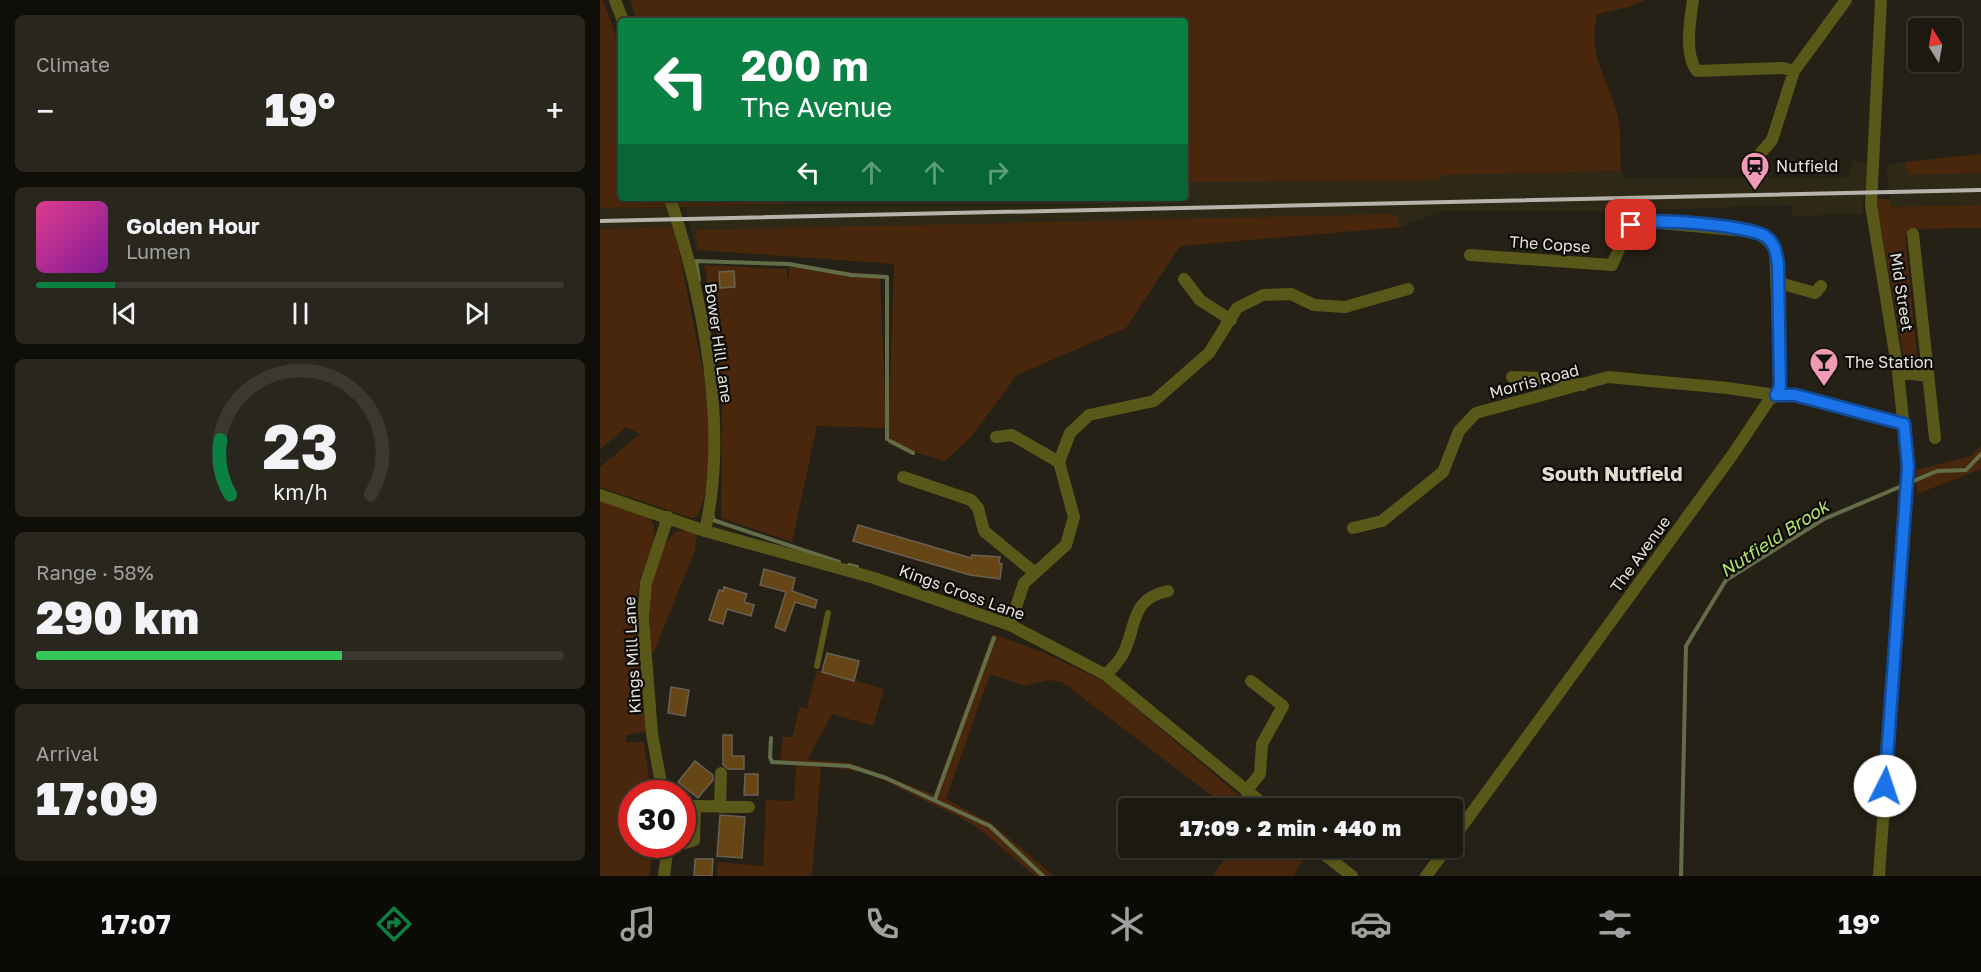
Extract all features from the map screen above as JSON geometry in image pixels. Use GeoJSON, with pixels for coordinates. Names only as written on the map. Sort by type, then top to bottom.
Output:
{"type":"FeatureCollection","features":[{"type":"Feature","properties":{"kind":"street"},"geometry":{"type":"LineString","coordinates":[[615,0],[622,18]]}},
{"type":"Feature","properties":{"kind":"street"},"geometry":{"type":"LineString","coordinates":[[1693,0],[1690,19],[1691,64],[1697,71],[1783,68],[1794,71]]}},
{"type":"Feature","properties":{"kind":"street"},"geometry":{"type":"LineString","coordinates":[[1753,162],[1772,140],[1794,71],[1846,0]]}},
{"type":"Feature","properties":{"kind":"street","name":"Mid Street"},"geometry":{"type":"LineString","coordinates":[[1879,876],[1908,466],[1898,372],[1871,205],[1881,0]]}},
{"type":"Feature","properties":{"kind":"street","name":"Bower Hill Lane"},"geometry":{"type":"LineString","coordinates":[[671,201],[688,254],[712,391],[713,471],[705,531]]}},
{"type":"Feature","properties":{"kind":"street","name":"The Copse"},"geometry":{"type":"LineString","coordinates":[[1470,255],[1612,265],[1628,230],[1638,221],[1733,228],[1757,232],[1776,247],[1776,282]]}},
{"type":"Feature","properties":{"kind":"street"},"geometry":{"type":"LineString","coordinates":[[1913,234],[1935,438]]}},
{"type":"Feature","properties":{"kind":"street"},"geometry":{"type":"LineString","coordinates":[[1184,279],[1200,300],[1231,320]]}},
{"type":"Feature","properties":{"kind":"street"},"geometry":{"type":"LineString","coordinates":[[1821,286],[1815,293],[1776,282],[1780,387],[1776,395],[1795,395],[1904,424]]}},
{"type":"Feature","properties":{"kind":"street"},"geometry":{"type":"LineString","coordinates":[[1010,625],[1024,583],[1066,545],[1074,517],[1059,462],[1070,433],[1089,415],[1154,401],[1209,353],[1237,308],[1263,295],[1291,294],[1314,305],[1345,308],[1408,289]]}},
{"type":"Feature","properties":{"kind":"street"},"geometry":{"type":"LineString","coordinates":[[1898,372],[1928,376]]}},
{"type":"Feature","properties":{"kind":"street"},"geometry":{"type":"LineString","coordinates":[[1512,377],[1567,379],[1583,385]]}},
{"type":"Feature","properties":{"kind":"street","name":"Morris Road"},"geometry":{"type":"LineString","coordinates":[[1353,528],[1382,521],[1443,472],[1459,431],[1476,413],[1608,377],[1776,395]]}},
{"type":"Feature","properties":{"kind":"street","name":"The Avenue"},"geometry":{"type":"LineString","coordinates":[[1463,825],[1726,463],[1768,400],[1776,395]]}},
{"type":"Feature","properties":{"kind":"street"},"geometry":{"type":"LineString","coordinates":[[996,436],[1012,435],[1059,462]]}},
{"type":"Feature","properties":{"kind":"street"},"geometry":{"type":"LineString","coordinates":[[903,477],[972,500],[978,508],[984,531],[1035,573]]}},
{"type":"Feature","properties":{"kind":"street","name":"Kings Cross Lane"},"geometry":{"type":"LineString","coordinates":[[600,495],[705,531],[864,575],[1010,625],[1106,675],[1255,798]]}},
{"type":"Feature","properties":{"kind":"street","name":"Kings Mill Lane"},"geometry":{"type":"LineString","coordinates":[[660,780],[652,734],[643,618],[646,583],[668,517]]}},
{"type":"Feature","properties":{"kind":"street"},"geometry":{"type":"LineString","coordinates":[[1106,675],[1124,653],[1131,626],[1142,605],[1155,594],[1168,591]]}},
{"type":"Feature","properties":{"kind":"street"},"geometry":{"type":"LineString","coordinates":[[1246,791],[1260,774],[1262,744],[1283,706],[1251,681]]}},
{"type":"Feature","properties":{"kind":"street"},"geometry":{"type":"LineString","coordinates":[[720,807],[721,773]]}},
{"type":"Feature","properties":{"kind":"street"},"geometry":{"type":"LineString","coordinates":[[696,806],[749,807]]}},
{"type":"Feature","properties":{"kind":"street"},"geometry":{"type":"LineString","coordinates":[[663,876],[666,858]]}},
{"type":"Feature","properties":{"kind":"street"},"geometry":{"type":"LineString","coordinates":[[1329,858],[1352,876]]}},
{"type":"Feature","properties":{"kind":"street"},"geometry":{"type":"LineString","coordinates":[[1426,876],[1440,858]]}},
{"type":"Feature","properties":{"kind":"lane"},"geometry":{"type":"LineString","coordinates":[[817,666],[828,613]]}},
{"type":"Feature","properties":{"kind":"shaded area"},"geometry":{"type":"Polygon","coordinates":[[[600,0],[603,0],[618,41],[618,201],[667,201],[670,207],[600,208],[600,0]]]}},
{"type":"Feature","properties":{"kind":"shaded area"},"geometry":{"type":"Polygon","coordinates":[[[630,0],[1645,0],[1628,7],[1597,14],[1595,46],[1616,109],[1620,136],[1621,171],[1443,175],[1439,180],[1188,182],[1188,18],[636,18],[630,0]]]}},
{"type":"Feature","properties":{"kind":"shaded area"},"geometry":{"type":"Polygon","coordinates":[[[1981,154],[1981,173],[1908,175],[1905,162],[1981,154]]]}},
{"type":"Feature","properties":{"kind":"shaded area"},"geometry":{"type":"Polygon","coordinates":[[[1853,160],[1868,162],[1862,214],[1792,216],[1792,205],[1618,211],[1442,211],[1401,227],[778,254],[697,250],[683,201],[1188,201],[1188,170],[1443,175],[1621,171],[1625,178],[1849,177],[1853,160]]]}},
{"type":"Feature","properties":{"kind":"shaded area"},"geometry":{"type":"Polygon","coordinates":[[[1905,162],[1908,175],[1981,173],[1981,205],[1891,207],[1886,165],[1905,162]]]}},
{"type":"Feature","properties":{"kind":"shaded area"},"geometry":{"type":"Polygon","coordinates":[[[1876,199],[1890,199],[1891,207],[1981,205],[1981,228],[1913,229],[1905,236],[1918,364],[1905,364],[1876,199]]]}},
{"type":"Feature","properties":{"kind":"shaded area"},"geometry":{"type":"Polygon","coordinates":[[[679,201],[787,201],[787,204],[679,207],[679,201]]]}},
{"type":"Feature","properties":{"kind":"shaded area"},"geometry":{"type":"Polygon","coordinates":[[[670,207],[674,227],[600,229],[600,208],[670,207]]]}},
{"type":"Feature","properties":{"kind":"shaded area"},"geometry":{"type":"Polygon","coordinates":[[[1395,214],[1401,227],[1180,246],[1126,328],[1017,375],[970,438],[945,461],[888,444],[894,264],[697,250],[696,230],[1395,214]]]}},
{"type":"Feature","properties":{"kind":"shaded area"},"geometry":{"type":"Polygon","coordinates":[[[674,227],[707,390],[710,417],[708,475],[705,493],[696,517],[691,518],[600,487],[600,467],[640,434],[626,427],[600,450],[600,229],[674,227]]]}},
{"type":"Feature","properties":{"kind":"shaded area"},"geometry":{"type":"Polygon","coordinates":[[[789,264],[880,276],[886,428],[817,426],[792,542],[721,518],[722,404],[718,343],[704,265],[786,269],[789,282],[789,264]]]}},
{"type":"Feature","properties":{"kind":"shaded area"},"geometry":{"type":"Polygon","coordinates":[[[1981,446],[1981,469],[1917,494],[1916,470],[1971,456],[1981,446]]]}},
{"type":"Feature","properties":{"kind":"shaded area"},"geometry":{"type":"Polygon","coordinates":[[[600,501],[641,512],[651,520],[654,534],[640,581],[636,617],[647,727],[645,732],[626,735],[626,742],[644,742],[649,780],[618,780],[618,858],[652,858],[649,876],[600,876],[600,501]]]}},
{"type":"Feature","properties":{"kind":"shaded area"},"geometry":{"type":"Polygon","coordinates":[[[677,531],[697,534],[695,550],[654,652],[651,651],[650,604],[655,569],[667,541],[677,531]]]}},
{"type":"Feature","properties":{"kind":"shaded area"},"geometry":{"type":"Polygon","coordinates":[[[992,634],[1043,652],[1105,682],[1242,798],[1215,798],[1062,682],[1049,680],[1025,686],[990,674],[946,799],[991,823],[1054,876],[1035,876],[967,821],[866,772],[821,766],[812,876],[717,876],[718,862],[763,866],[766,800],[794,801],[796,765],[780,764],[783,737],[792,737],[800,707],[813,710],[807,707],[817,670],[884,689],[873,726],[832,714],[807,760],[851,763],[934,795],[992,634]]]}},
{"type":"Feature","properties":{"kind":"shaded area"},"geometry":{"type":"Polygon","coordinates":[[[1225,858],[1304,858],[1294,876],[1213,876],[1225,858]]]}},
{"type":"Feature","properties":{"kind":"building"},"geometry":{"type":"Polygon","coordinates":[[[734,271],[735,287],[720,288],[719,272],[734,271]]]}},
{"type":"Feature","properties":{"kind":"building"},"geometry":{"type":"Polygon","coordinates":[[[858,525],[971,558],[972,555],[1000,557],[999,563],[1002,564],[1000,579],[970,575],[853,541],[858,525]]]}},
{"type":"Feature","properties":{"kind":"building"},"geometry":{"type":"Polygon","coordinates":[[[764,569],[795,578],[792,591],[817,600],[815,608],[795,602],[785,631],[775,627],[786,592],[760,585],[764,569]]]}},
{"type":"Feature","properties":{"kind":"building"},"geometry":{"type":"Polygon","coordinates":[[[724,587],[747,594],[744,602],[754,605],[751,616],[727,609],[723,624],[709,620],[719,590],[723,591],[724,587]]]}},
{"type":"Feature","properties":{"kind":"building"},"geometry":{"type":"Polygon","coordinates":[[[827,653],[859,661],[854,681],[822,672],[827,653]]]}},
{"type":"Feature","properties":{"kind":"building"},"geometry":{"type":"Polygon","coordinates":[[[671,687],[689,690],[685,716],[668,713],[671,687]]]}},
{"type":"Feature","properties":{"kind":"building"},"geometry":{"type":"Polygon","coordinates":[[[723,735],[732,735],[732,756],[744,756],[744,769],[728,769],[723,765],[723,735]]]}},
{"type":"Feature","properties":{"kind":"building"},"geometry":{"type":"Polygon","coordinates":[[[695,761],[713,775],[713,780],[698,798],[696,796],[696,780],[680,780],[695,761]]]}},
{"type":"Feature","properties":{"kind":"building"},"geometry":{"type":"Polygon","coordinates":[[[745,774],[758,774],[758,795],[744,795],[745,774]]]}},
{"type":"Feature","properties":{"kind":"building"},"geometry":{"type":"Polygon","coordinates":[[[720,815],[745,817],[742,858],[717,856],[720,815]]]}},
{"type":"Feature","properties":{"kind":"building"},"geometry":{"type":"Polygon","coordinates":[[[695,859],[713,859],[712,876],[694,876],[695,859]]]}},
{"type":"Feature","properties":{"kind":"waterway"},"geometry":{"type":"LineString","coordinates":[[699,280],[696,261],[789,264],[851,275],[887,277],[887,439]]}},
{"type":"Feature","properties":{"kind":"waterway"},"geometry":{"type":"LineString","coordinates":[[890,441],[913,453]]}},
{"type":"Feature","properties":{"kind":"waterway","name":"Nutfield Brook"},"geometry":{"type":"LineString","coordinates":[[1681,876],[1686,646],[1726,580],[1824,519],[1937,471],[1966,470],[1981,454]]}},
{"type":"Feature","properties":{"kind":"waterway"},"geometry":{"type":"LineString","coordinates":[[713,516],[713,520],[839,562]]}},
{"type":"Feature","properties":{"kind":"waterway"},"geometry":{"type":"LineString","coordinates":[[849,565],[857,567]]}},
{"type":"Feature","properties":{"kind":"waterway"},"geometry":{"type":"LineString","coordinates":[[935,799],[994,638]]}},
{"type":"Feature","properties":{"kind":"waterway"},"geometry":{"type":"LineString","coordinates":[[771,738],[772,762],[849,766],[886,778],[990,826],[1043,876]]}},
{"type":"Feature","properties":{"kind":"railway"},"geometry":{"type":"LineString","coordinates":[[600,221],[1981,190]]}},
{"type":"Feature","properties":{"kind":"place","name":"Nutfield"},"geometry":{"type":"Point","coordinates":[1755,192]}},
{"type":"Feature","properties":{"kind":"place","name":"The Station"},"geometry":{"type":"Point","coordinates":[1824,388]}},
{"type":"Feature","properties":{"kind":"district","name":"South Nutfield"},"geometry":{"type":"Point","coordinates":[1612,473]}},
{"type":"Feature","properties":{"kind":"route"},"geometry":{"type":"LineString","coordinates":[[1631,225],[1645,220],[1733,228],[1757,232],[1767,237],[1776,247],[1778,264],[1776,282],[1780,387],[1776,395],[1795,395],[1904,424],[1908,466],[1885,786]]}}]}
